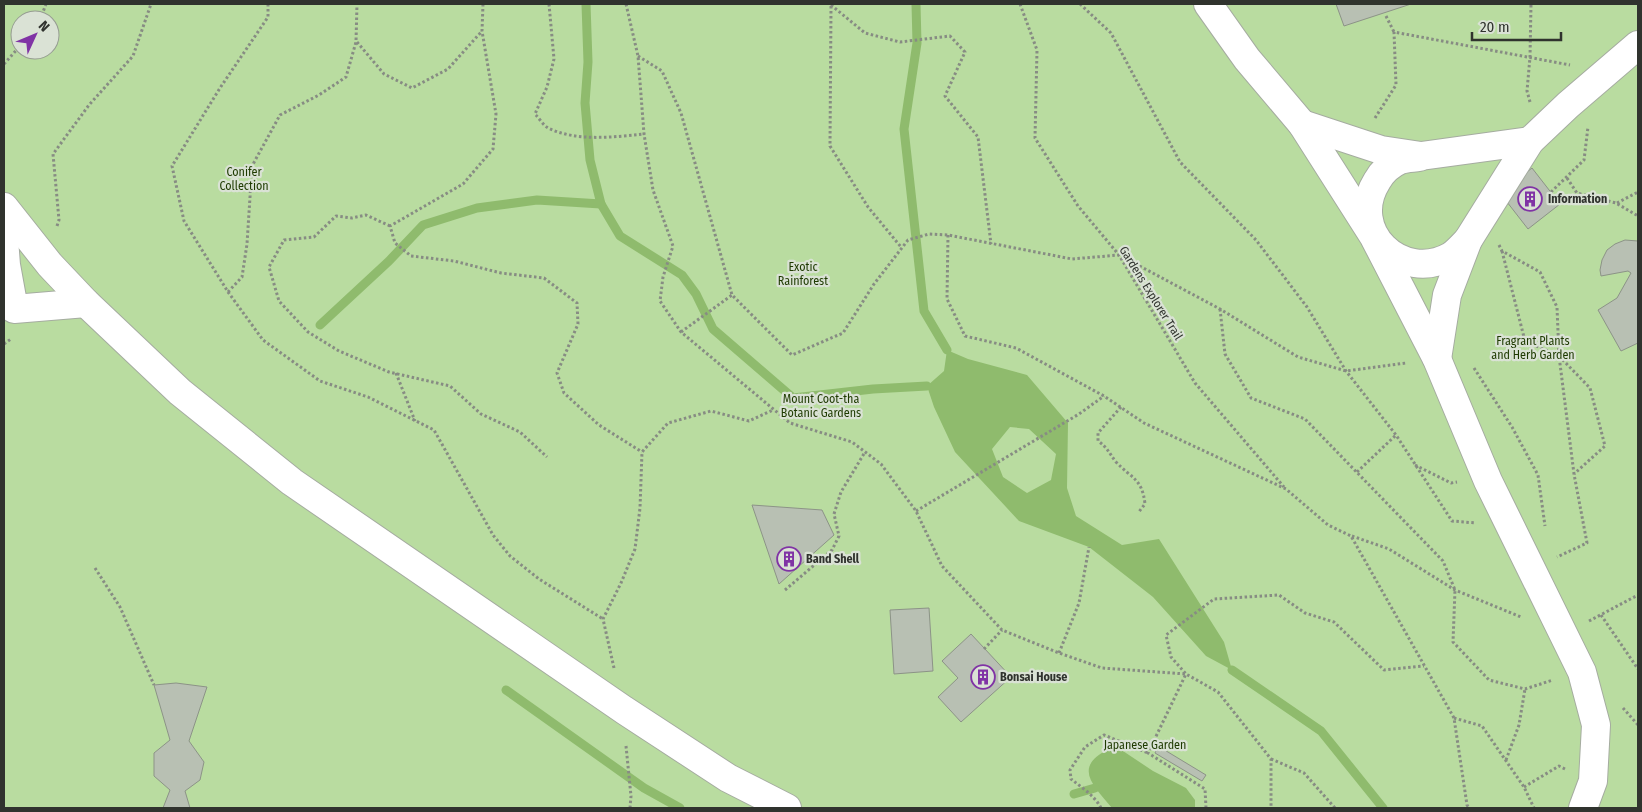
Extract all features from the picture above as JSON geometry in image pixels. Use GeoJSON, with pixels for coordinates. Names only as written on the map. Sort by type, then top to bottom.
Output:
{"type":"FeatureCollection","features":[{"type":"Feature","properties":{"kind":"street"},"geometry":{"type":"LineString","coordinates":[[1208,4],[1246,59],[1302,124],[1374,237],[1437,358],[1488,481],[1582,672],[1596,726],[1593,781],[1583,808]]}},
{"type":"Feature","properties":{"kind":"street"},"geometry":{"type":"LineString","coordinates":[[1437,358],[1447,295],[1468,240],[1539,133],[1568,105],[1638,45]]}},
{"type":"Feature","properties":{"kind":"street"},"geometry":{"type":"LineString","coordinates":[[1302,124],[1381,150],[1421,156]]}},
{"type":"Feature","properties":{"kind":"street"},"geometry":{"type":"LineString","coordinates":[[1468,240],[1452,255],[1433,263],[1412,264],[1392,255],[1374,237],[1367,212],[1371,191],[1382,173],[1400,160],[1539,133]]}},
{"type":"Feature","properties":{"kind":"street"},"geometry":{"type":"LineString","coordinates":[[4,207],[50,265],[86,303],[180,392],[292,482],[624,710],[728,778],[787,808]]}},
{"type":"Feature","properties":{"kind":"street"},"geometry":{"type":"LineString","coordinates":[[4,239],[6,266],[14,309],[86,303]]}},
{"type":"Feature","properties":{"kind":"path"},"geometry":{"type":"LineString","coordinates":[[50,265],[59,220],[53,154],[89,105],[133,56],[151,4]]}},
{"type":"Feature","properties":{"kind":"path"},"geometry":{"type":"LineString","coordinates":[[268,4],[268,18],[220,88],[172,166],[184,221],[228,292],[263,340],[320,381],[368,397],[434,430],[493,535],[510,556],[538,579],[603,619]]}},
{"type":"Feature","properties":{"kind":"path"},"geometry":{"type":"LineString","coordinates":[[228,292],[242,277],[247,244],[252,166],[280,115],[319,96],[346,77],[356,42],[357,4]]}},
{"type":"Feature","properties":{"kind":"path"},"geometry":{"type":"LineString","coordinates":[[390,226],[463,184],[493,150],[496,114],[482,31],[483,4]]}},
{"type":"Feature","properties":{"kind":"path"},"geometry":{"type":"LineString","coordinates":[[549,4],[554,59],[547,87],[535,114],[546,127],[570,135],[611,138],[644,134]]}},
{"type":"Feature","properties":{"kind":"path"},"geometry":{"type":"LineString","coordinates":[[626,4],[638,56],[644,134],[653,190],[673,246],[662,277],[660,300],[681,332],[790,423],[852,442],[881,464],[916,511],[942,566],[1002,630],[1102,668],[1186,674]]}},
{"type":"Feature","properties":{"kind":"path"},"geometry":{"type":"LineString","coordinates":[[831,4],[865,33],[900,42],[950,36],[965,52],[945,96],[978,137],[991,244]]}},
{"type":"Feature","properties":{"kind":"path"},"geometry":{"type":"LineString","coordinates":[[831,4],[830,146],[868,207],[901,247]]}},
{"type":"Feature","properties":{"kind":"path","name":"Gardens Explorer Trail"},"geometry":{"type":"LineString","coordinates":[[1020,4],[1037,50],[1035,138],[1078,206],[1119,255],[1195,384],[1286,489]]}},
{"type":"Feature","properties":{"kind":"path"},"geometry":{"type":"LineString","coordinates":[[1080,4],[1111,33],[1180,162],[1256,240],[1307,307],[1346,371],[1396,435],[1452,521],[1509,526]]}},
{"type":"Feature","properties":{"kind":"path"},"geometry":{"type":"LineString","coordinates":[[1531,4],[1527,91],[1539,133]]}},
{"type":"Feature","properties":{"kind":"path"},"geometry":{"type":"LineString","coordinates":[[1370,125],[1396,85],[1394,32],[1386,16]]}},
{"type":"Feature","properties":{"kind":"path"},"geometry":{"type":"LineString","coordinates":[[356,42],[384,74],[412,88],[448,69],[482,31]]}},
{"type":"Feature","properties":{"kind":"path"},"geometry":{"type":"LineString","coordinates":[[1394,32],[1571,65],[1581,71],[1593,84]]}},
{"type":"Feature","properties":{"kind":"path"},"geometry":{"type":"LineString","coordinates":[[638,56],[662,71],[681,112],[732,295],[792,355],[843,333],[874,284],[901,247],[908,240],[929,234],[948,235],[1072,259],[1119,255],[1220,309],[1298,357],[1346,371],[1437,358]]}},
{"type":"Feature","properties":{"kind":"path"},"geometry":{"type":"LineString","coordinates":[[1550,192],[1584,160],[1589,126],[1568,105]]}},
{"type":"Feature","properties":{"kind":"path"},"geometry":{"type":"LineString","coordinates":[[1567,178],[1577,193],[1616,203],[1638,216]]}},
{"type":"Feature","properties":{"kind":"path"},"geometry":{"type":"LineString","coordinates":[[1616,203],[1638,192]]}},
{"type":"Feature","properties":{"kind":"path"},"geometry":{"type":"LineString","coordinates":[[547,457],[520,432],[481,414],[450,386],[396,373],[339,351],[308,332],[279,300],[269,266],[284,240],[314,237],[336,216],[352,218],[366,215],[390,226],[396,243],[411,256],[454,261],[501,273],[544,278],[576,303],[578,324],[557,373],[564,393],[599,425],[642,452]]}},
{"type":"Feature","properties":{"kind":"path"},"geometry":{"type":"LineString","coordinates":[[948,235],[946,299],[966,336],[1016,348],[1104,396],[1144,423],[1286,489],[1328,525],[1351,536],[1389,549],[1454,590],[1562,633],[1638,595]]}},
{"type":"Feature","properties":{"kind":"path"},"geometry":{"type":"LineString","coordinates":[[1497,242],[1502,251],[1525,341],[1559,356],[1590,388],[1605,446],[1574,474]]}},
{"type":"Feature","properties":{"kind":"path"},"geometry":{"type":"LineString","coordinates":[[1502,251],[1540,272],[1557,307],[1559,356],[1574,474],[1587,543]]}},
{"type":"Feature","properties":{"kind":"path"},"geometry":{"type":"LineString","coordinates":[[681,332],[732,295]]}},
{"type":"Feature","properties":{"kind":"path"},"geometry":{"type":"LineString","coordinates":[[1220,309],[1225,354],[1252,398],[1305,419],[1442,561],[1454,590],[1453,642],[1490,680],[1525,689],[1582,672]]}},
{"type":"Feature","properties":{"kind":"path"},"geometry":{"type":"LineString","coordinates":[[1474,367],[1508,421],[1538,475],[1544,526]]}},
{"type":"Feature","properties":{"kind":"path"},"geometry":{"type":"LineString","coordinates":[[396,373],[415,421]]}},
{"type":"Feature","properties":{"kind":"path"},"geometry":{"type":"LineString","coordinates":[[916,511],[941,498],[1104,396]]}},
{"type":"Feature","properties":{"kind":"path"},"geometry":{"type":"LineString","coordinates":[[1121,407],[1098,433],[1098,441],[1134,477],[1143,490],[1145,504],[1138,513]]}},
{"type":"Feature","properties":{"kind":"path"},"geometry":{"type":"LineString","coordinates":[[624,710],[603,619],[635,549],[640,508],[642,452],[668,423],[711,411],[749,421],[773,410]]}},
{"type":"Feature","properties":{"kind":"path"},"geometry":{"type":"LineString","coordinates":[[1357,472],[1396,435]]}},
{"type":"Feature","properties":{"kind":"path"},"geometry":{"type":"LineString","coordinates":[[785,590],[832,550],[839,536],[834,514],[841,492],[865,452]]}},
{"type":"Feature","properties":{"kind":"path"},"geometry":{"type":"LineString","coordinates":[[1414,464],[1451,483],[1488,481]]}},
{"type":"Feature","properties":{"kind":"path"},"geometry":{"type":"LineString","coordinates":[[1351,536],[1454,718],[1469,808]]}},
{"type":"Feature","properties":{"kind":"path"},"geometry":{"type":"LineString","coordinates":[[1059,653],[1079,603],[1084,565],[1089,547]]}},
{"type":"Feature","properties":{"kind":"path"},"geometry":{"type":"LineString","coordinates":[[95,568],[120,607],[154,685]]}},
{"type":"Feature","properties":{"kind":"path"},"geometry":{"type":"LineString","coordinates":[[1335,808],[1304,773],[1271,759],[1218,692],[1186,674],[1171,657],[1166,635],[1214,599],[1279,594],[1305,613],[1334,622],[1384,670],[1424,666]]}},
{"type":"Feature","properties":{"kind":"path"},"geometry":{"type":"LineString","coordinates":[[1601,615],[1638,669]]}},
{"type":"Feature","properties":{"kind":"path"},"geometry":{"type":"LineString","coordinates":[[984,650],[1002,630]]}},
{"type":"Feature","properties":{"kind":"path"},"geometry":{"type":"LineString","coordinates":[[1148,753],[1186,674]]}},
{"type":"Feature","properties":{"kind":"path"},"geometry":{"type":"LineString","coordinates":[[1506,760],[1519,725],[1525,689]]}},
{"type":"Feature","properties":{"kind":"path"},"geometry":{"type":"LineString","coordinates":[[1454,718],[1482,726],[1524,787],[1534,808]]}},
{"type":"Feature","properties":{"kind":"path"},"geometry":{"type":"LineString","coordinates":[[1100,808],[1099,804],[1071,779],[1070,770],[1084,747],[1104,735],[1148,753],[1205,789],[1206,808]]}},
{"type":"Feature","properties":{"kind":"path"},"geometry":{"type":"LineString","coordinates":[[1271,759],[1271,808]]}},
{"type":"Feature","properties":{"kind":"path"},"geometry":{"type":"LineString","coordinates":[[1524,787],[1559,766],[1593,781]]}},
{"type":"Feature","properties":{"kind":"path"},"geometry":{"type":"LineString","coordinates":[[629,771],[630,808]]}},
{"type":"Feature","properties":{"kind":"green space","name":"Mount Coot-tha Botanic Gardens"},"geometry":{"type":"Polygon","coordinates":[[[4,4],[1638,4],[1638,808],[4,808],[4,4]]]}},
{"type":"Feature","properties":{"kind":"shaded area"},"geometry":{"type":"Polygon","coordinates":[[[947,350],[968,359],[1027,375],[1068,423],[1067,488],[1076,516],[1122,545],[1159,539],[1224,642],[1232,670],[1206,656],[1153,597],[1089,547],[1019,521],[955,452],[934,407],[927,386],[944,371],[947,350]],[[1010,427],[992,449],[1003,477],[1027,493],[1051,480],[1056,454],[1029,429],[1010,427]]]}},
{"type":"Feature","properties":{"kind":"shaded area"},"geometry":{"type":"Polygon","coordinates":[[[1107,750],[1123,751],[1153,771],[1186,788],[1195,800],[1195,808],[1112,808],[1094,785],[1089,771],[1096,757],[1107,750]]]}},
{"type":"Feature","properties":{"kind":"building"},"geometry":{"type":"Polygon","coordinates":[[[1336,4],[1411,4],[1344,26],[1336,4]]]}},
{"type":"Feature","properties":{"kind":"building","name":"Information"},"geometry":{"type":"Polygon","coordinates":[[[1532,168],[1560,204],[1528,229],[1500,193],[1532,168]]]}},
{"type":"Feature","properties":{"kind":"building"},"geometry":{"type":"Polygon","coordinates":[[[1625,240],[1638,241],[1638,343],[1621,351],[1598,310],[1617,298],[1631,273],[1628,271],[1601,276],[1602,260],[1607,250],[1625,240]]]}},
{"type":"Feature","properties":{"kind":"building","name":"Band Shell"},"geometry":{"type":"Polygon","coordinates":[[[752,505],[822,510],[834,535],[779,584],[752,505]]]}},
{"type":"Feature","properties":{"kind":"building"},"geometry":{"type":"Polygon","coordinates":[[[929,608],[933,671],[894,674],[890,610],[929,608]]]}},
{"type":"Feature","properties":{"kind":"building","name":"Bonsai House"},"geometry":{"type":"Polygon","coordinates":[[[971,634],[1011,677],[961,722],[938,697],[958,678],[942,661],[971,634]]]}},
{"type":"Feature","properties":{"kind":"building"},"geometry":{"type":"Polygon","coordinates":[[[176,683],[207,687],[189,741],[204,762],[200,780],[185,791],[190,808],[163,808],[170,790],[154,776],[154,753],[170,740],[154,685],[176,683]]]}},
{"type":"Feature","properties":{"kind":"building"},"geometry":{"type":"Polygon","coordinates":[[[1158,746],[1206,775],[1202,781],[1155,753],[1158,746]]]}},
{"type":"Feature","properties":{"kind":"waterway"},"geometry":{"type":"LineString","coordinates":[[586,4],[588,62],[585,103],[590,160],[601,204],[620,236],[682,275],[696,294],[713,329],[793,398],[873,389],[927,386]]}},
{"type":"Feature","properties":{"kind":"waterway"},"geometry":{"type":"LineString","coordinates":[[916,4],[917,43],[904,129],[924,311],[947,350]]}},
{"type":"Feature","properties":{"kind":"waterway"},"geometry":{"type":"LineString","coordinates":[[320,325],[389,261],[423,225],[477,208],[537,200],[601,204]]}},
{"type":"Feature","properties":{"kind":"waterway"},"geometry":{"type":"LineString","coordinates":[[1232,670],[1321,731],[1383,808]]}},
{"type":"Feature","properties":{"kind":"waterway"},"geometry":{"type":"LineString","coordinates":[[506,690],[644,788],[680,808]]}},
{"type":"Feature","properties":{"kind":"waterway"},"geometry":{"type":"LineString","coordinates":[[1074,794],[1095,788]]}},
{"type":"Feature","properties":{"kind":"place","name":"Information"},"geometry":{"type":"Point","coordinates":[1530,199]}},
{"type":"Feature","properties":{"kind":"place","name":"Band Shell"},"geometry":{"type":"Point","coordinates":[789,559]}},
{"type":"Feature","properties":{"kind":"place","name":"Bonsai House"},"geometry":{"type":"Point","coordinates":[983,677]}},
{"type":"Feature","properties":{"kind":"park label","name":"Conifer Collection"},"geometry":{"type":"Point","coordinates":[244,179]}},
{"type":"Feature","properties":{"kind":"park label","name":"Exotic Rainforest"},"geometry":{"type":"Point","coordinates":[803,274]}},
{"type":"Feature","properties":{"kind":"park label","name":"Fragrant Plants and Herb Garden"},"geometry":{"type":"Point","coordinates":[1533,348]}},
{"type":"Feature","properties":{"kind":"park label","name":"Japanese Garden"},"geometry":{"type":"Point","coordinates":[1145,745]}}]}
